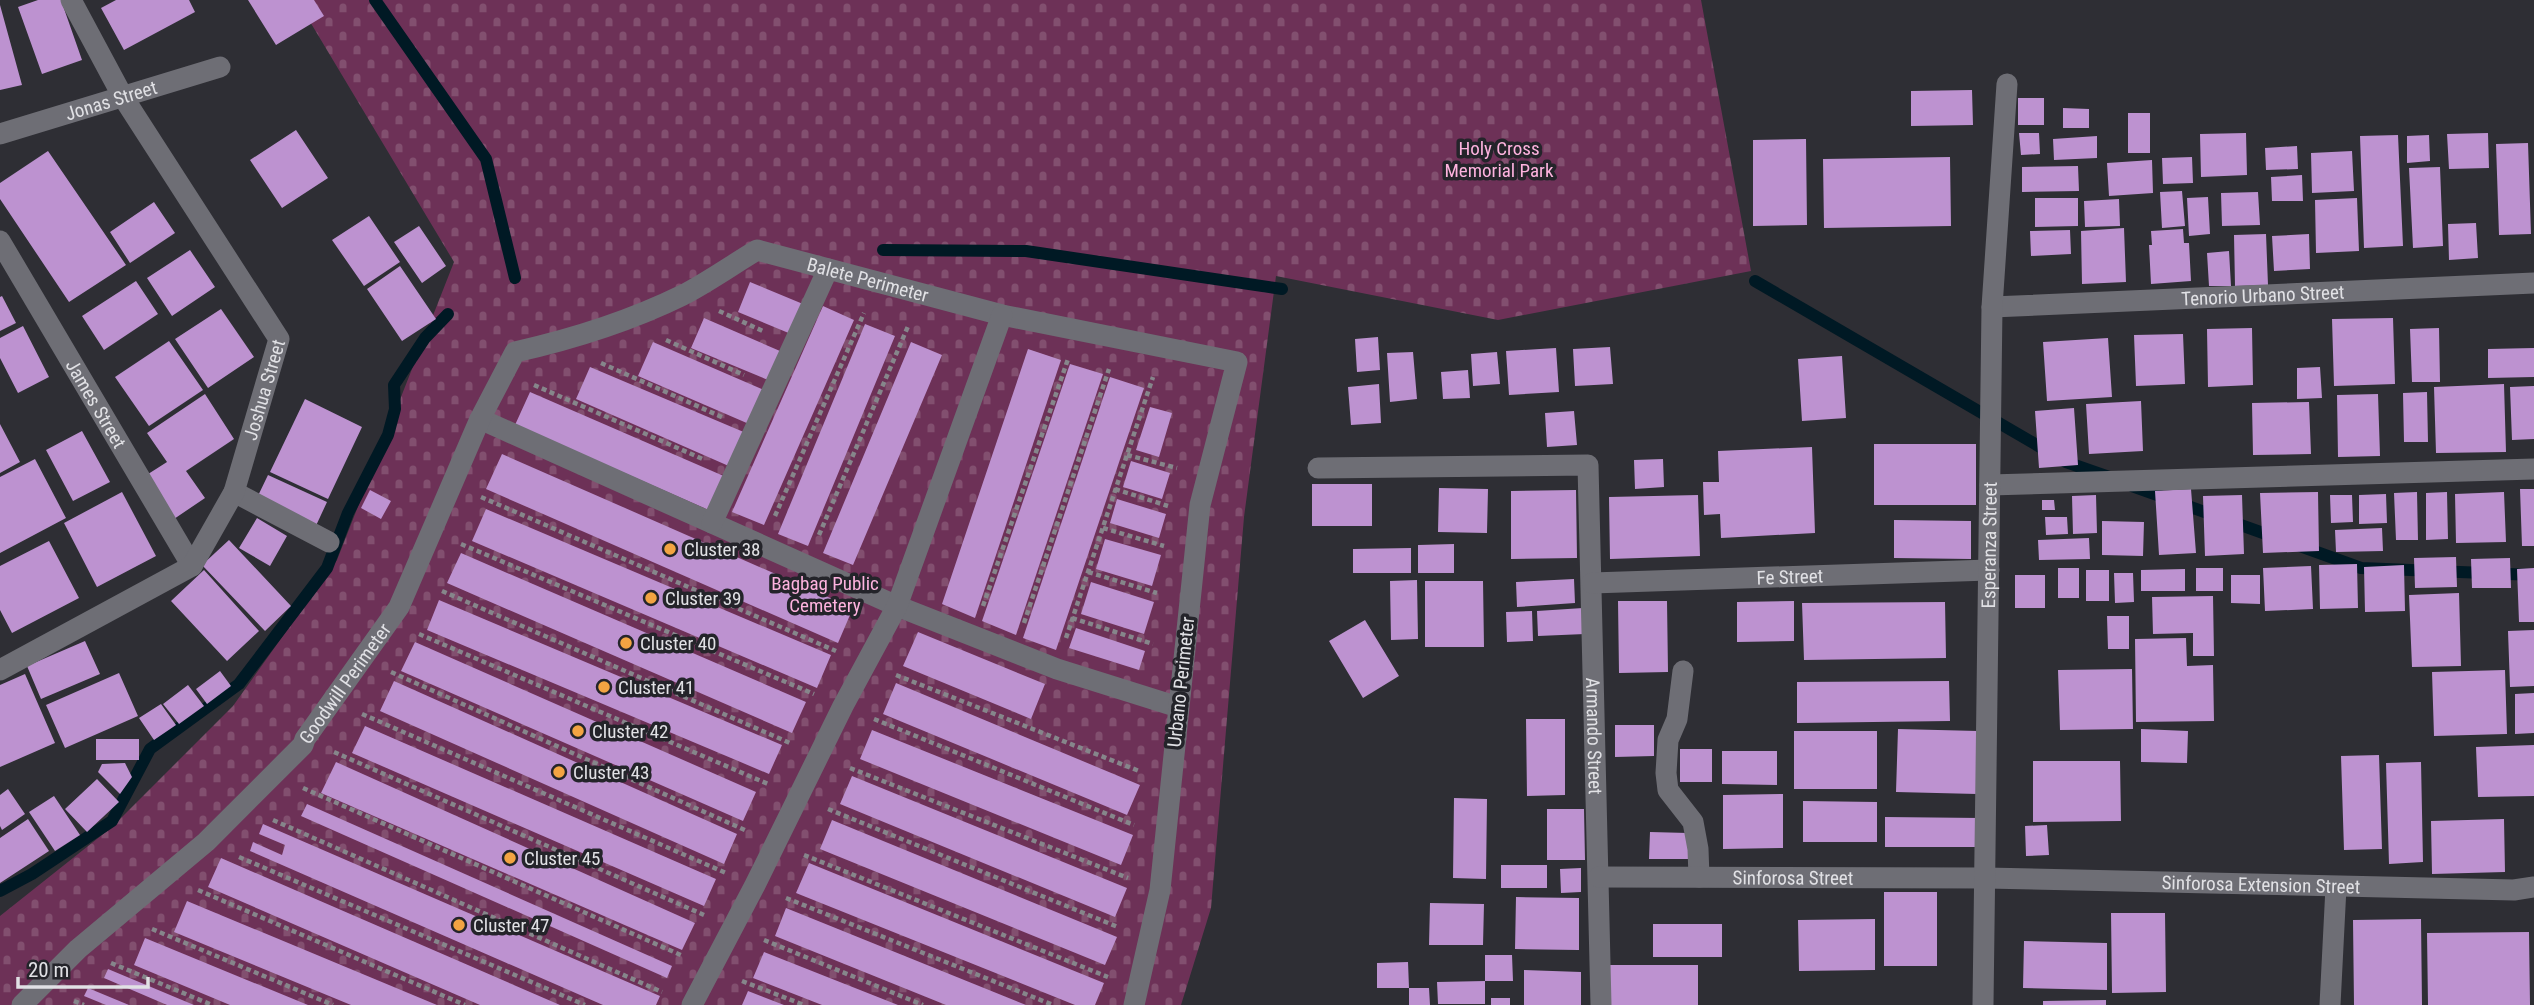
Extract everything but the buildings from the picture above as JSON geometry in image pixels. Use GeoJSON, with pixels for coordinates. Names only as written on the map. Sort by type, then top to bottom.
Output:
{"type":"FeatureCollection","features":[{"type":"Feature","properties":{"kind":"street","name":"Joshua Street"},"geometry":{"type":"LineString","coordinates":[[71,0],[123,97],[279,339],[234,492],[192,566]]}},
{"type":"Feature","properties":{"kind":"street","name":"Jonas Street"},"geometry":{"type":"LineString","coordinates":[[0,134],[220,67]]}},
{"type":"Feature","properties":{"kind":"street","name":"Esperanza Street"},"geometry":{"type":"LineString","coordinates":[[1983,1005],[1992,307],[2007,84]]}},
{"type":"Feature","properties":{"kind":"street","name":"James Street"},"geometry":{"type":"LineString","coordinates":[[0,241],[192,566]]}},
{"type":"Feature","properties":{"kind":"street","name":"Balete Perimeter"},"geometry":{"type":"LineString","coordinates":[[515,352],[555,343],[623,321],[684,294],[757,250],[1002,315],[1237,362]]}},
{"type":"Feature","properties":{"kind":"street"},"geometry":{"type":"LineString","coordinates":[[712,523],[828,269]]}},
{"type":"Feature","properties":{"kind":"street","name":"Tenorio Urbano Street"},"geometry":{"type":"LineString","coordinates":[[1992,307],[2534,283]]}},
{"type":"Feature","properties":{"kind":"street"},"geometry":{"type":"LineString","coordinates":[[692,1005],[755,885],[843,706],[897,606],[1002,315]]}},
{"type":"Feature","properties":{"kind":"street","name":"Goodwill Perimeter"},"geometry":{"type":"LineString","coordinates":[[22,1005],[78,949],[206,842],[303,745],[399,607],[480,419],[515,352]]}},
{"type":"Feature","properties":{"kind":"street","name":"Urbano Perimeter"},"geometry":{"type":"LineString","coordinates":[[1134,1005],[1160,890],[1198,517],[1237,362]]}},
{"type":"Feature","properties":{"kind":"street"},"geometry":{"type":"LineString","coordinates":[[480,419],[897,606],[1014,653],[1178,707]]}},
{"type":"Feature","properties":{"kind":"street","name":"Armando Street"},"geometry":{"type":"LineString","coordinates":[[1318,468],[1588,465],[1601,1005]]}},
{"type":"Feature","properties":{"kind":"street"},"geometry":{"type":"LineString","coordinates":[[1990,485],[2534,469]]}},
{"type":"Feature","properties":{"kind":"street"},"geometry":{"type":"LineString","coordinates":[[234,492],[329,542]]}},
{"type":"Feature","properties":{"kind":"street"},"geometry":{"type":"LineString","coordinates":[[4,661],[192,566]]}},
{"type":"Feature","properties":{"kind":"street","name":"Fe Street"},"geometry":{"type":"LineString","coordinates":[[1592,583],[1989,570]]}},
{"type":"Feature","properties":{"kind":"street"},"geometry":{"type":"LineString","coordinates":[[1683,671],[1677,719],[1668,740],[1666,773],[1668,790],[1693,822],[1699,877]]}},
{"type":"Feature","properties":{"kind":"street","name":"Sinforosa Street"},"geometry":{"type":"LineString","coordinates":[[1600,877],[1986,878]]}},
{"type":"Feature","properties":{"kind":"street","name":"Sinforosa Extension Street"},"geometry":{"type":"LineString","coordinates":[[1986,878],[2514,890],[2534,887]]}},
{"type":"Feature","properties":{"kind":"street"},"geometry":{"type":"LineString","coordinates":[[2330,1005],[2336,887]]}},
{"type":"Feature","properties":{"kind":"path"},"geometry":{"type":"LineString","coordinates":[[762,545],[876,283]]}},
{"type":"Feature","properties":{"kind":"path"},"geometry":{"type":"LineString","coordinates":[[806,565],[922,293]]}},
{"type":"Feature","properties":{"kind":"path"},"geometry":{"type":"LineString","coordinates":[[684,294],[794,345]]}},
{"type":"Feature","properties":{"kind":"path"},"geometry":{"type":"LineString","coordinates":[[623,321],[773,389]]}},
{"type":"Feature","properties":{"kind":"path"},"geometry":{"type":"LineString","coordinates":[[973,636],[1078,330]]}},
{"type":"Feature","properties":{"kind":"path"},"geometry":{"type":"LineString","coordinates":[[1014,653],[1119,338]]}},
{"type":"Feature","properties":{"kind":"path"},"geometry":{"type":"LineString","coordinates":[[555,343],[754,432]]}},
{"type":"Feature","properties":{"kind":"path"},"geometry":{"type":"LineString","coordinates":[[1057,668],[1163,346]]}},
{"type":"Feature","properties":{"kind":"path"},"geometry":{"type":"LineString","coordinates":[[504,372],[735,473]]}},
{"type":"Feature","properties":{"kind":"path"},"geometry":{"type":"LineString","coordinates":[[1127,454],[1207,477]]}},
{"type":"Feature","properties":{"kind":"path"},"geometry":{"type":"LineString","coordinates":[[452,484],[866,663],[1171,784]]}},
{"type":"Feature","properties":{"kind":"path"},"geometry":{"type":"LineString","coordinates":[[1115,489],[1198,517]]}},
{"type":"Feature","properties":{"kind":"path"},"geometry":{"type":"LineString","coordinates":[[1103,528],[1195,555]]}},
{"type":"Feature","properties":{"kind":"path"},"geometry":{"type":"LineString","coordinates":[[431,531],[843,706],[1166,838]]}},
{"type":"Feature","properties":{"kind":"path"},"geometry":{"type":"LineString","coordinates":[[1087,572],[1189,603]]}},
{"type":"Feature","properties":{"kind":"path"},"geometry":{"type":"LineString","coordinates":[[412,578],[819,756],[1160,890]]}},
{"type":"Feature","properties":{"kind":"path"},"geometry":{"type":"LineString","coordinates":[[1072,618],[1184,653]]}},
{"type":"Feature","properties":{"kind":"path"},"geometry":{"type":"LineString","coordinates":[[332,701],[755,885],[1053,1005]]}},
{"type":"Feature","properties":{"kind":"path"},"geometry":{"type":"LineString","coordinates":[[305,739],[732,928],[923,1005]]}},
{"type":"Feature","properties":{"kind":"path"},"geometry":{"type":"LineString","coordinates":[[273,774],[711,968],[803,1005]]}},
{"type":"Feature","properties":{"kind":"path"},"geometry":{"type":"LineString","coordinates":[[240,806],[692,1005]]}},
{"type":"Feature","properties":{"kind":"path"},"geometry":{"type":"LineString","coordinates":[[206,842],[585,1005]]}},
{"type":"Feature","properties":{"kind":"path"},"geometry":{"type":"LineString","coordinates":[[165,876],[465,1005]]}},
{"type":"Feature","properties":{"kind":"path"},"geometry":{"type":"LineString","coordinates":[[119,915],[333,1005]]}},
{"type":"Feature","properties":{"kind":"path"},"geometry":{"type":"LineString","coordinates":[[78,949],[212,1005]]}},
{"type":"Feature","properties":{"kind":"green space","name":"Bagbag Public Cemetery"},"geometry":{"type":"Polygon","coordinates":[[[297,0],[1701,0],[1751,271],[1498,320],[1276,276],[1244,517],[1211,908],[1181,1005],[0,1005],[0,916],[112,827],[233,706],[337,560],[454,262],[297,0]]]}},
{"type":"Feature","properties":{"kind":"waterway"},"geometry":{"type":"LineString","coordinates":[[375,0],[486,159],[515,278]]}},
{"type":"Feature","properties":{"kind":"waterway"},"geometry":{"type":"LineString","coordinates":[[883,250],[1026,251],[1282,289]]}},
{"type":"Feature","properties":{"kind":"waterway"},"geometry":{"type":"LineString","coordinates":[[1755,281],[2066,462],[2109,477]]}},
{"type":"Feature","properties":{"kind":"waterway"},"geometry":{"type":"LineString","coordinates":[[0,891],[32,874],[112,821],[150,749],[239,684],[327,568],[348,513],[388,435],[395,409],[394,385],[425,338],[448,314]]}},
{"type":"Feature","properties":{"kind":"waterway"},"geometry":{"type":"LineString","coordinates":[[2132,486],[2277,538]]}},
{"type":"Feature","properties":{"kind":"waterway"},"geometry":{"type":"LineString","coordinates":[[2300,546],[2361,568],[2534,575]]}},
{"type":"Feature","properties":{"kind":"place","name":"Cluster 38"},"geometry":{"type":"Point","coordinates":[670,549]}},
{"type":"Feature","properties":{"kind":"place","name":"Cluster 39"},"geometry":{"type":"Point","coordinates":[651,598]}},
{"type":"Feature","properties":{"kind":"place","name":"Cluster 40"},"geometry":{"type":"Point","coordinates":[626,643]}},
{"type":"Feature","properties":{"kind":"place","name":"Cluster 41"},"geometry":{"type":"Point","coordinates":[604,687]}},
{"type":"Feature","properties":{"kind":"place","name":"Cluster 42"},"geometry":{"type":"Point","coordinates":[578,731]}},
{"type":"Feature","properties":{"kind":"place","name":"Cluster 43"},"geometry":{"type":"Point","coordinates":[559,772]}},
{"type":"Feature","properties":{"kind":"place","name":"Cluster 45"},"geometry":{"type":"Point","coordinates":[510,858]}},
{"type":"Feature","properties":{"kind":"place","name":"Cluster 47"},"geometry":{"type":"Point","coordinates":[459,925]}},
{"type":"Feature","properties":{"kind":"park label","name":"Holy Cross Memorial Park"},"geometry":{"type":"Point","coordinates":[1499,159]}}]}
